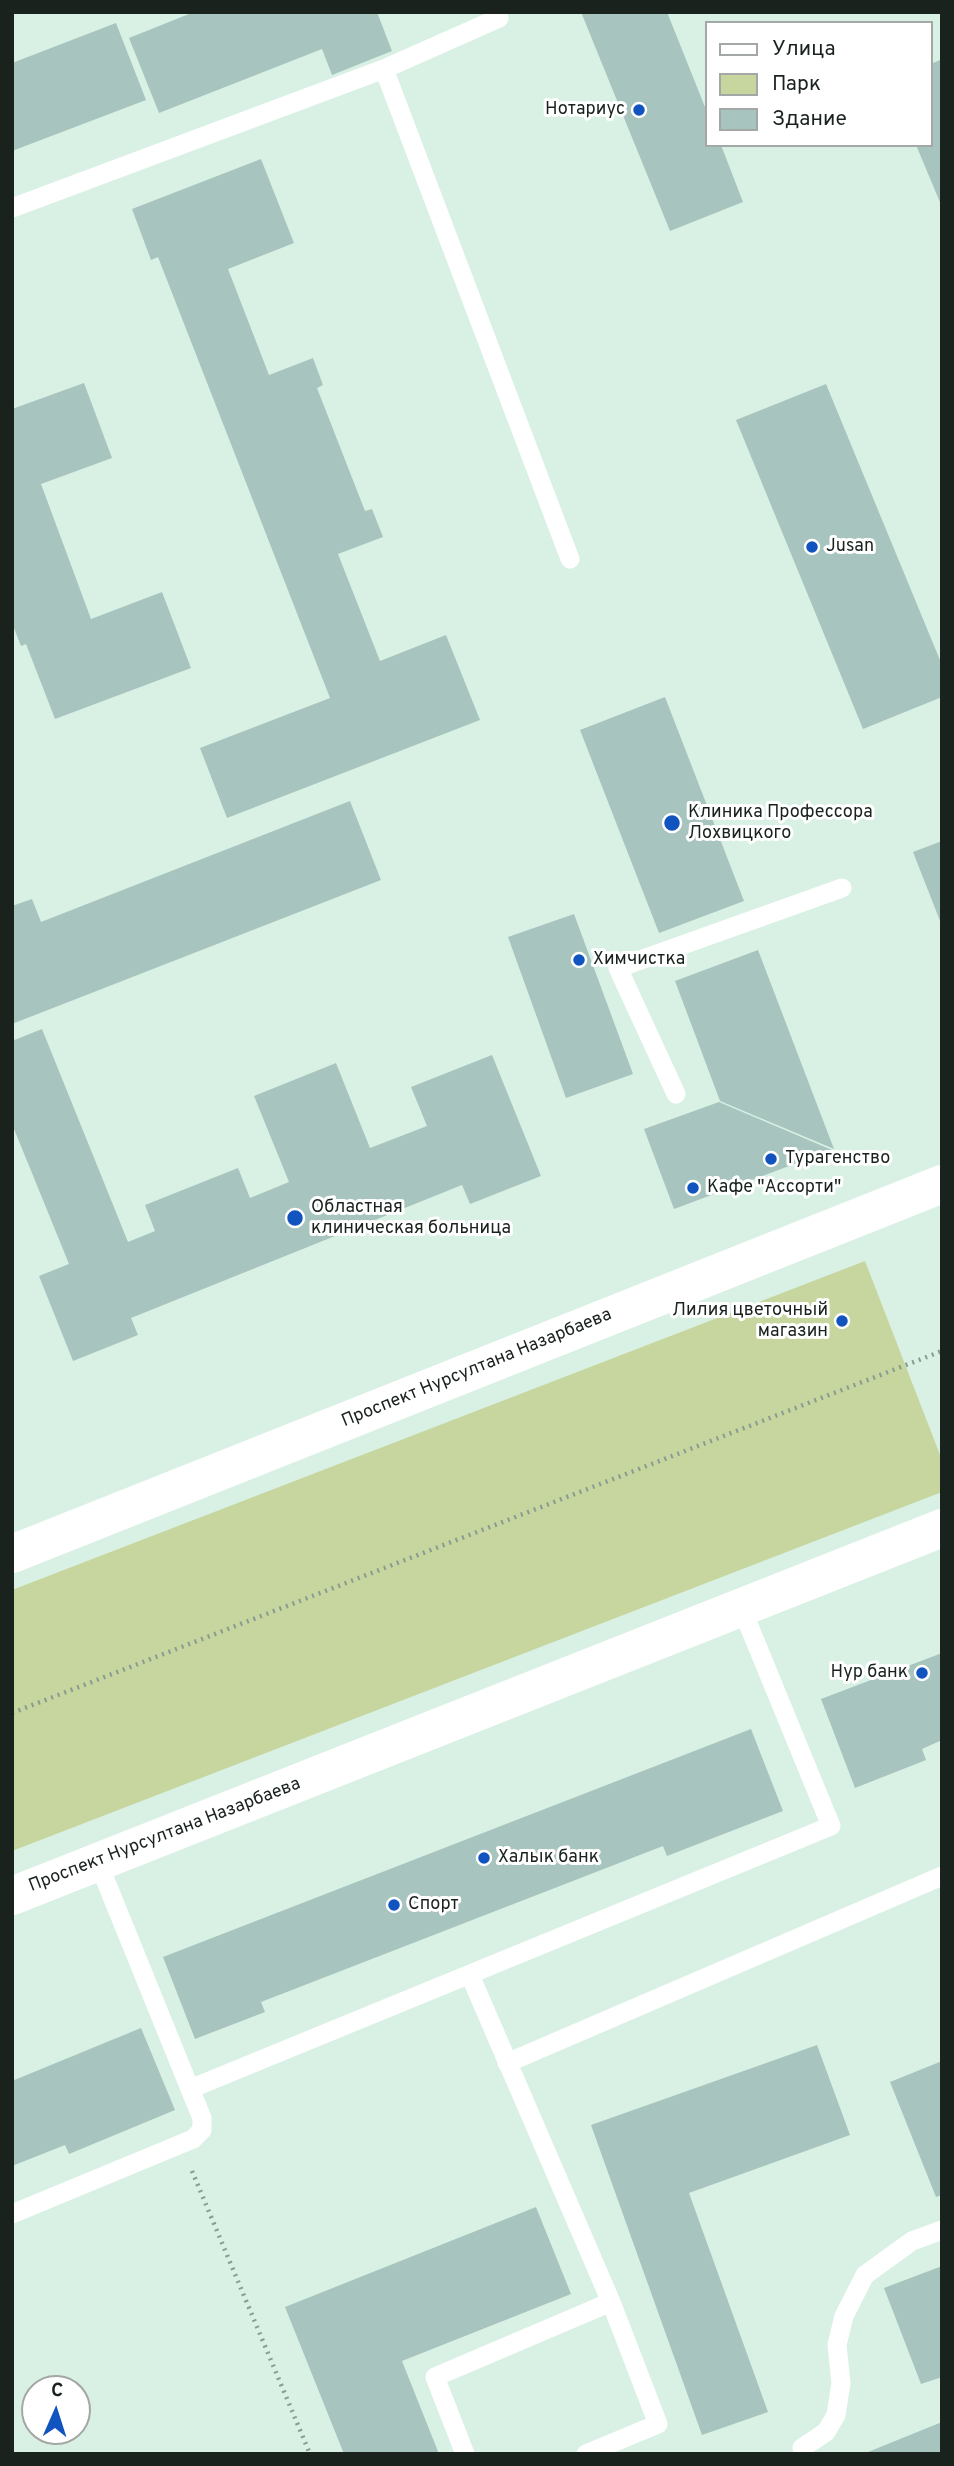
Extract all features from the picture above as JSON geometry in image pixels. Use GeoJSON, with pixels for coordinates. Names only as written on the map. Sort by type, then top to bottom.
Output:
{"type":"FeatureCollection","features":[{"type":"Feature","properties":{"kind":"main road","name":"Проспект Нурсултана Назарбаева"},"geometry":{"type":"LineString","coordinates":[[12,1554],[942,1184]]}},
{"type":"Feature","properties":{"kind":"main road","name":"Проспект Нурсултана Назарбаева"},"geometry":{"type":"LineString","coordinates":[[12,1896],[942,1528]]}},
{"type":"Feature","properties":{"kind":"lane"},"geometry":{"type":"LineString","coordinates":[[12,208],[384,69],[499,18]]}},
{"type":"Feature","properties":{"kind":"lane"},"geometry":{"type":"LineString","coordinates":[[384,69],[570,559]]}},
{"type":"Feature","properties":{"kind":"lane"},"geometry":{"type":"LineString","coordinates":[[676,1094],[618,968],[842,888]]}},
{"type":"Feature","properties":{"kind":"lane"},"geometry":{"type":"LineString","coordinates":[[190,2089],[831,1826],[742,1609]]}},
{"type":"Feature","properties":{"kind":"lane"},"geometry":{"type":"LineString","coordinates":[[12,2214],[193,2139],[202,2130],[202,2118],[98,1862]]}},
{"type":"Feature","properties":{"kind":"lane"},"geometry":{"type":"LineString","coordinates":[[508,2063],[942,1876]]}},
{"type":"Feature","properties":{"kind":"lane"},"geometry":{"type":"LineString","coordinates":[[470,1975],[611,2302],[658,2424],[586,2454]]}},
{"type":"Feature","properties":{"kind":"lane"},"geometry":{"type":"LineString","coordinates":[[802,2448],[826,2431],[836,2415],[841,2383],[837,2345],[844,2316],[865,2275],[912,2241],[942,2230]]}},
{"type":"Feature","properties":{"kind":"lane"},"geometry":{"type":"LineString","coordinates":[[465,2454],[435,2377],[611,2302]]}},
{"type":"Feature","properties":{"kind":"path"},"geometry":{"type":"LineString","coordinates":[[12,1713],[942,1350]]}},
{"type":"Feature","properties":{"kind":"path"},"geometry":{"type":"LineString","coordinates":[[180,2144],[310,2454]]}},
{"type":"Feature","properties":{"kind":"green space"},"geometry":{"type":"Polygon","coordinates":[[[865,1261],[942,1460],[942,1492],[12,1851],[12,1590],[865,1261]]]}},
{"type":"Feature","properties":{"kind":"building"},"geometry":{"type":"Polygon","coordinates":[[[194,12],[377,12],[392,51],[332,75],[322,49],[159,113],[129,38],[194,12]]]}},
{"type":"Feature","properties":{"kind":"building"},"geometry":{"type":"Polygon","coordinates":[[[581,12],[667,12],[706,110],[706,147],[722,147],[743,202],[670,231],[581,12]]]}},
{"type":"Feature","properties":{"kind":"building"},"geometry":{"type":"Polygon","coordinates":[[[116,23],[146,100],[12,151],[12,63],[116,23]]]}},
{"type":"Feature","properties":{"kind":"building"},"geometry":{"type":"Polygon","coordinates":[[[942,59],[942,207],[917,147],[933,147],[933,63],[942,59]]]}},
{"type":"Feature","properties":{"kind":"building"},"geometry":{"type":"Polygon","coordinates":[[[261,159],[294,243],[228,269],[269,375],[313,358],[323,385],[317,388],[365,511],[372,509],[383,537],[338,554],[380,661],[446,635],[480,720],[227,818],[200,748],[330,698],[158,257],[151,260],[132,209],[261,159]]]}},
{"type":"Feature","properties":{"kind":"building"},"geometry":{"type":"Polygon","coordinates":[[[84,383],[112,458],[41,484],[91,619],[162,592],[191,668],[55,719],[26,644],[21,646],[12,623],[12,409],[84,383]]]}},
{"type":"Feature","properties":{"kind":"building"},"geometry":{"type":"Polygon","coordinates":[[[826,384],[942,665],[942,697],[863,729],[736,420],[826,384]]]}},
{"type":"Feature","properties":{"kind":"building"},"geometry":{"type":"Polygon","coordinates":[[[665,697],[744,901],[659,933],[580,730],[665,697]]]}},
{"type":"Feature","properties":{"kind":"building"},"geometry":{"type":"Polygon","coordinates":[[[350,801],[381,880],[12,1024],[12,906],[32,899],[41,922],[350,801]]]}},
{"type":"Feature","properties":{"kind":"building"},"geometry":{"type":"Polygon","coordinates":[[[942,841],[942,926],[913,852],[942,841]]]}},
{"type":"Feature","properties":{"kind":"building"},"geometry":{"type":"Polygon","coordinates":[[[574,914],[633,1074],[566,1098],[508,937],[574,914]]]}},
{"type":"Feature","properties":{"kind":"building"},"geometry":{"type":"Polygon","coordinates":[[[758,950],[834,1149],[720,1101],[675,981],[758,950]]]}},
{"type":"Feature","properties":{"kind":"building"},"geometry":{"type":"Polygon","coordinates":[[[42,1029],[128,1242],[155,1231],[145,1205],[238,1168],[250,1198],[289,1182],[254,1096],[336,1063],[370,1148],[427,1126],[411,1087],[492,1055],[541,1176],[470,1204],[462,1185],[131,1318],[138,1335],[73,1361],[39,1276],[69,1264],[12,1124],[12,1041],[42,1029]]]}},
{"type":"Feature","properties":{"kind":"building"},"geometry":{"type":"Polygon","coordinates":[[[719,1102],[832,1150],[674,1209],[644,1129],[719,1102]]]}},
{"type":"Feature","properties":{"kind":"building"},"geometry":{"type":"Polygon","coordinates":[[[942,1653],[942,1740],[922,1749],[926,1760],[855,1788],[821,1699],[942,1653]]]}},
{"type":"Feature","properties":{"kind":"building"},"geometry":{"type":"Polygon","coordinates":[[[751,1729],[783,1811],[667,1856],[663,1846],[261,2002],[265,2012],[195,2039],[163,1957],[751,1729]]]}},
{"type":"Feature","properties":{"kind":"building"},"geometry":{"type":"Polygon","coordinates":[[[141,2028],[175,2110],[69,2154],[65,2145],[12,2166],[12,2081],[141,2028]]]}},
{"type":"Feature","properties":{"kind":"building"},"geometry":{"type":"Polygon","coordinates":[[[817,2045],[850,2135],[689,2193],[768,2412],[702,2435],[591,2125],[817,2045]]]}},
{"type":"Feature","properties":{"kind":"building"},"geometry":{"type":"Polygon","coordinates":[[[942,2061],[942,2195],[936,2197],[890,2082],[942,2061]]]}},
{"type":"Feature","properties":{"kind":"building"},"geometry":{"type":"Polygon","coordinates":[[[536,2207],[571,2294],[402,2361],[439,2454],[344,2454],[285,2307],[536,2207]]]}},
{"type":"Feature","properties":{"kind":"building"},"geometry":{"type":"Polygon","coordinates":[[[942,2266],[942,2377],[921,2384],[884,2288],[942,2266]]]}},
{"type":"Feature","properties":{"kind":"building"},"geometry":{"type":"Polygon","coordinates":[[[942,2422],[942,2454],[863,2454],[942,2422]]]}},
{"type":"Feature","properties":{"kind":"place","name":"Нотариус"},"geometry":{"type":"Point","coordinates":[639,110]}},
{"type":"Feature","properties":{"kind":"place","name":"Jusan"},"geometry":{"type":"Point","coordinates":[812,547]}},
{"type":"Feature","properties":{"kind":"place","name":"Клиника Профессора Лохвицкого"},"geometry":{"type":"Point","coordinates":[672,823]}},
{"type":"Feature","properties":{"kind":"place","name":"Химчистка"},"geometry":{"type":"Point","coordinates":[579,960]}},
{"type":"Feature","properties":{"kind":"place","name":"Турагенство"},"geometry":{"type":"Point","coordinates":[771,1159]}},
{"type":"Feature","properties":{"kind":"place","name":"Кафе \"Ассорти\""},"geometry":{"type":"Point","coordinates":[693,1188]}},
{"type":"Feature","properties":{"kind":"place","name":"Областная клиническая больница"},"geometry":{"type":"Point","coordinates":[295,1218]}},
{"type":"Feature","properties":{"kind":"place","name":"Лилия цветочный магазин"},"geometry":{"type":"Point","coordinates":[842,1321]}},
{"type":"Feature","properties":{"kind":"place","name":"Нур банк"},"geometry":{"type":"Point","coordinates":[922,1673]}},
{"type":"Feature","properties":{"kind":"place","name":"Халык банк"},"geometry":{"type":"Point","coordinates":[484,1858]}},
{"type":"Feature","properties":{"kind":"place","name":"Спорт"},"geometry":{"type":"Point","coordinates":[394,1905]}}]}
